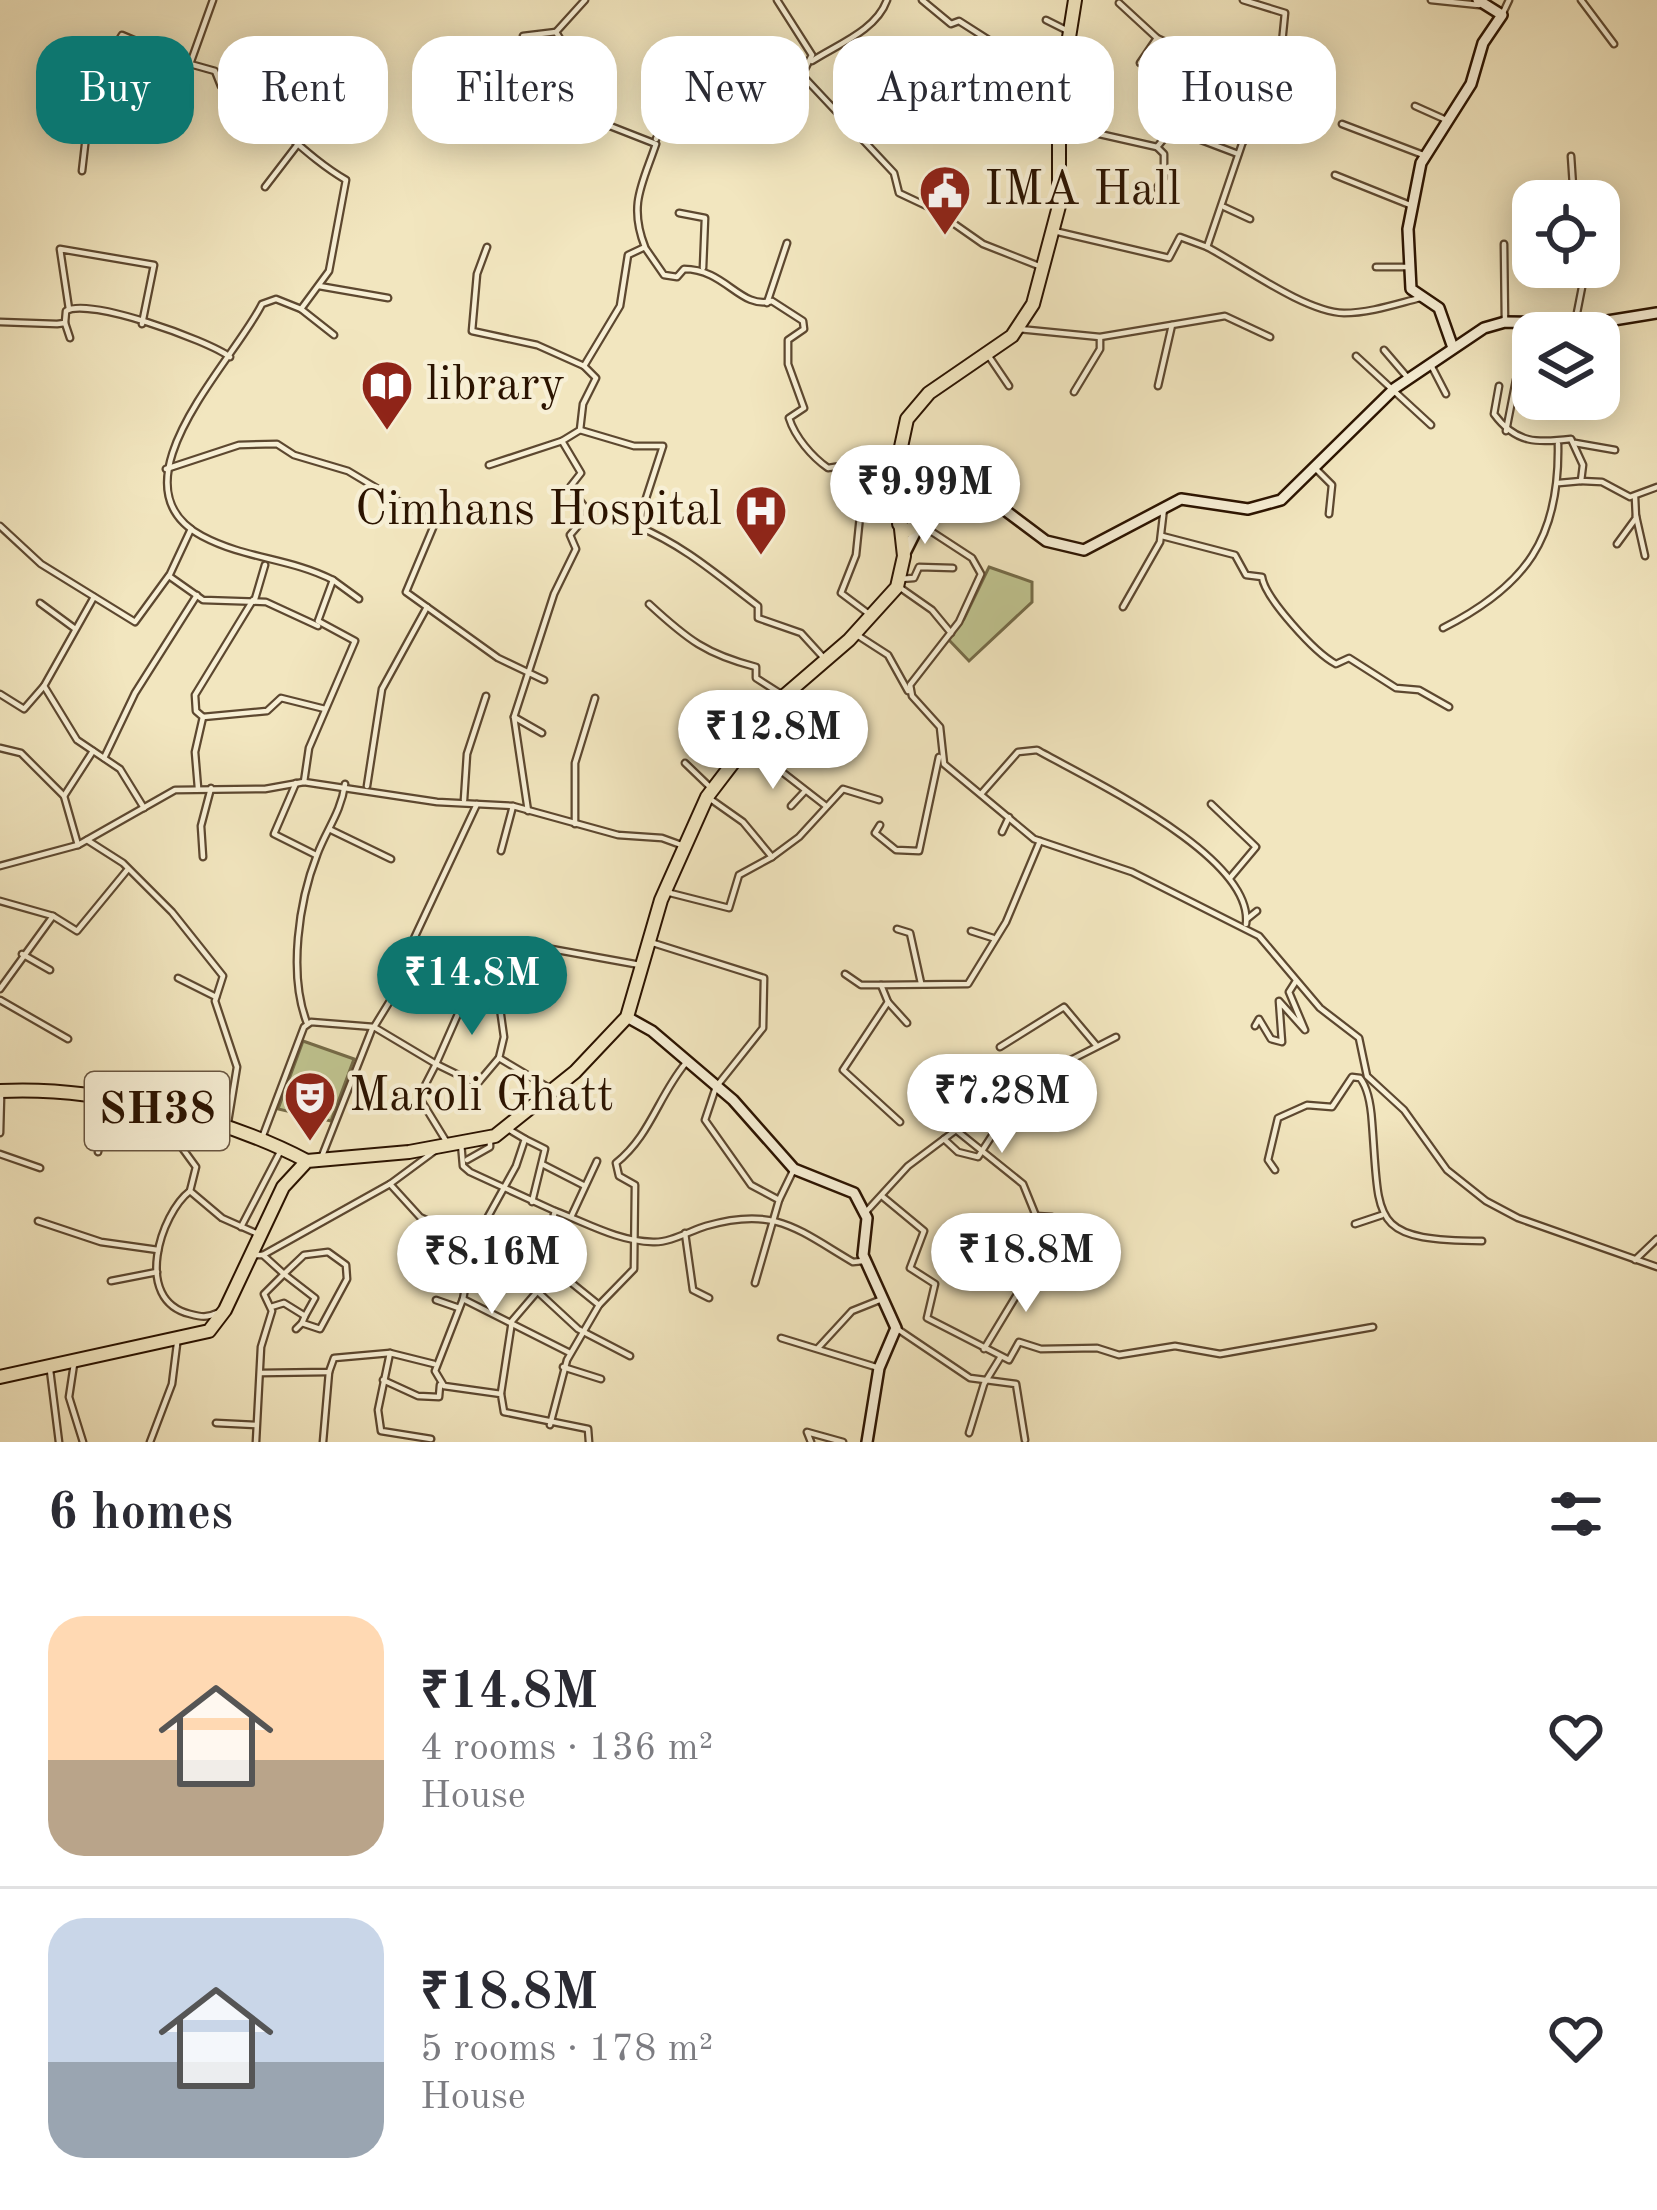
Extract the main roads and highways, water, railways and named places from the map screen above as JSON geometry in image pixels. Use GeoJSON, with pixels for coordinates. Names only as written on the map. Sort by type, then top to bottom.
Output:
{"type":"FeatureCollection","features":[{"type":"Feature","properties":{"kind":"main road"},"geometry":{"type":"LineString","coordinates":[[0,1377],[209,1331],[256,1254],[258,1234],[284,1186],[313,1161],[490,1138],[553,1091],[627,1017],[664,891],[709,793],[784,696],[823,657],[855,634],[899,583],[907,529],[896,493],[907,419],[929,393],[988,355],[1019,328],[1045,267],[1054,231],[1063,77],[1075,0]]}},
{"type":"Feature","properties":{"kind":"main road"},"geometry":{"type":"LineString","coordinates":[[1452,345],[1439,308],[1411,290],[1411,205],[1426,156],[1471,84],[1486,38],[1502,15],[1479,3]]}},
{"type":"Feature","properties":{"kind":"main road"},"geometry":{"type":"LineString","coordinates":[[907,529],[938,498],[966,481],[1046,541],[1084,550],[1181,499],[1267,506],[1281,500],[1396,388],[1452,345],[1505,322],[1575,323],[1657,313]]}},
{"type":"Feature","properties":{"kind":"main road"},"geometry":{"type":"LineString","coordinates":[[627,1017],[652,1031],[749,1115],[794,1169],[849,1189],[865,1213],[861,1242],[865,1259],[896,1328],[879,1368],[867,1442]]}},
{"type":"Feature","properties":{"kind":"main road","name":"SH38"},"geometry":{"type":"LineString","coordinates":[[0,1091],[45,1089],[108,1100],[227,1127],[313,1161]]}},
{"type":"Feature","properties":{"kind":"place","name":"IMA Hall"},"geometry":{"type":"Point","coordinates":[945,237]}},
{"type":"Feature","properties":{"kind":"place","name":"library"},"geometry":{"type":"Point","coordinates":[387,432]}},
{"type":"Feature","properties":{"kind":"place","name":"Cimhans Hospital"},"geometry":{"type":"Point","coordinates":[761,557]}},
{"type":"Feature","properties":{"kind":"place","name":"Maroli Ghatt"},"geometry":{"type":"Point","coordinates":[310,1143]}}]}
